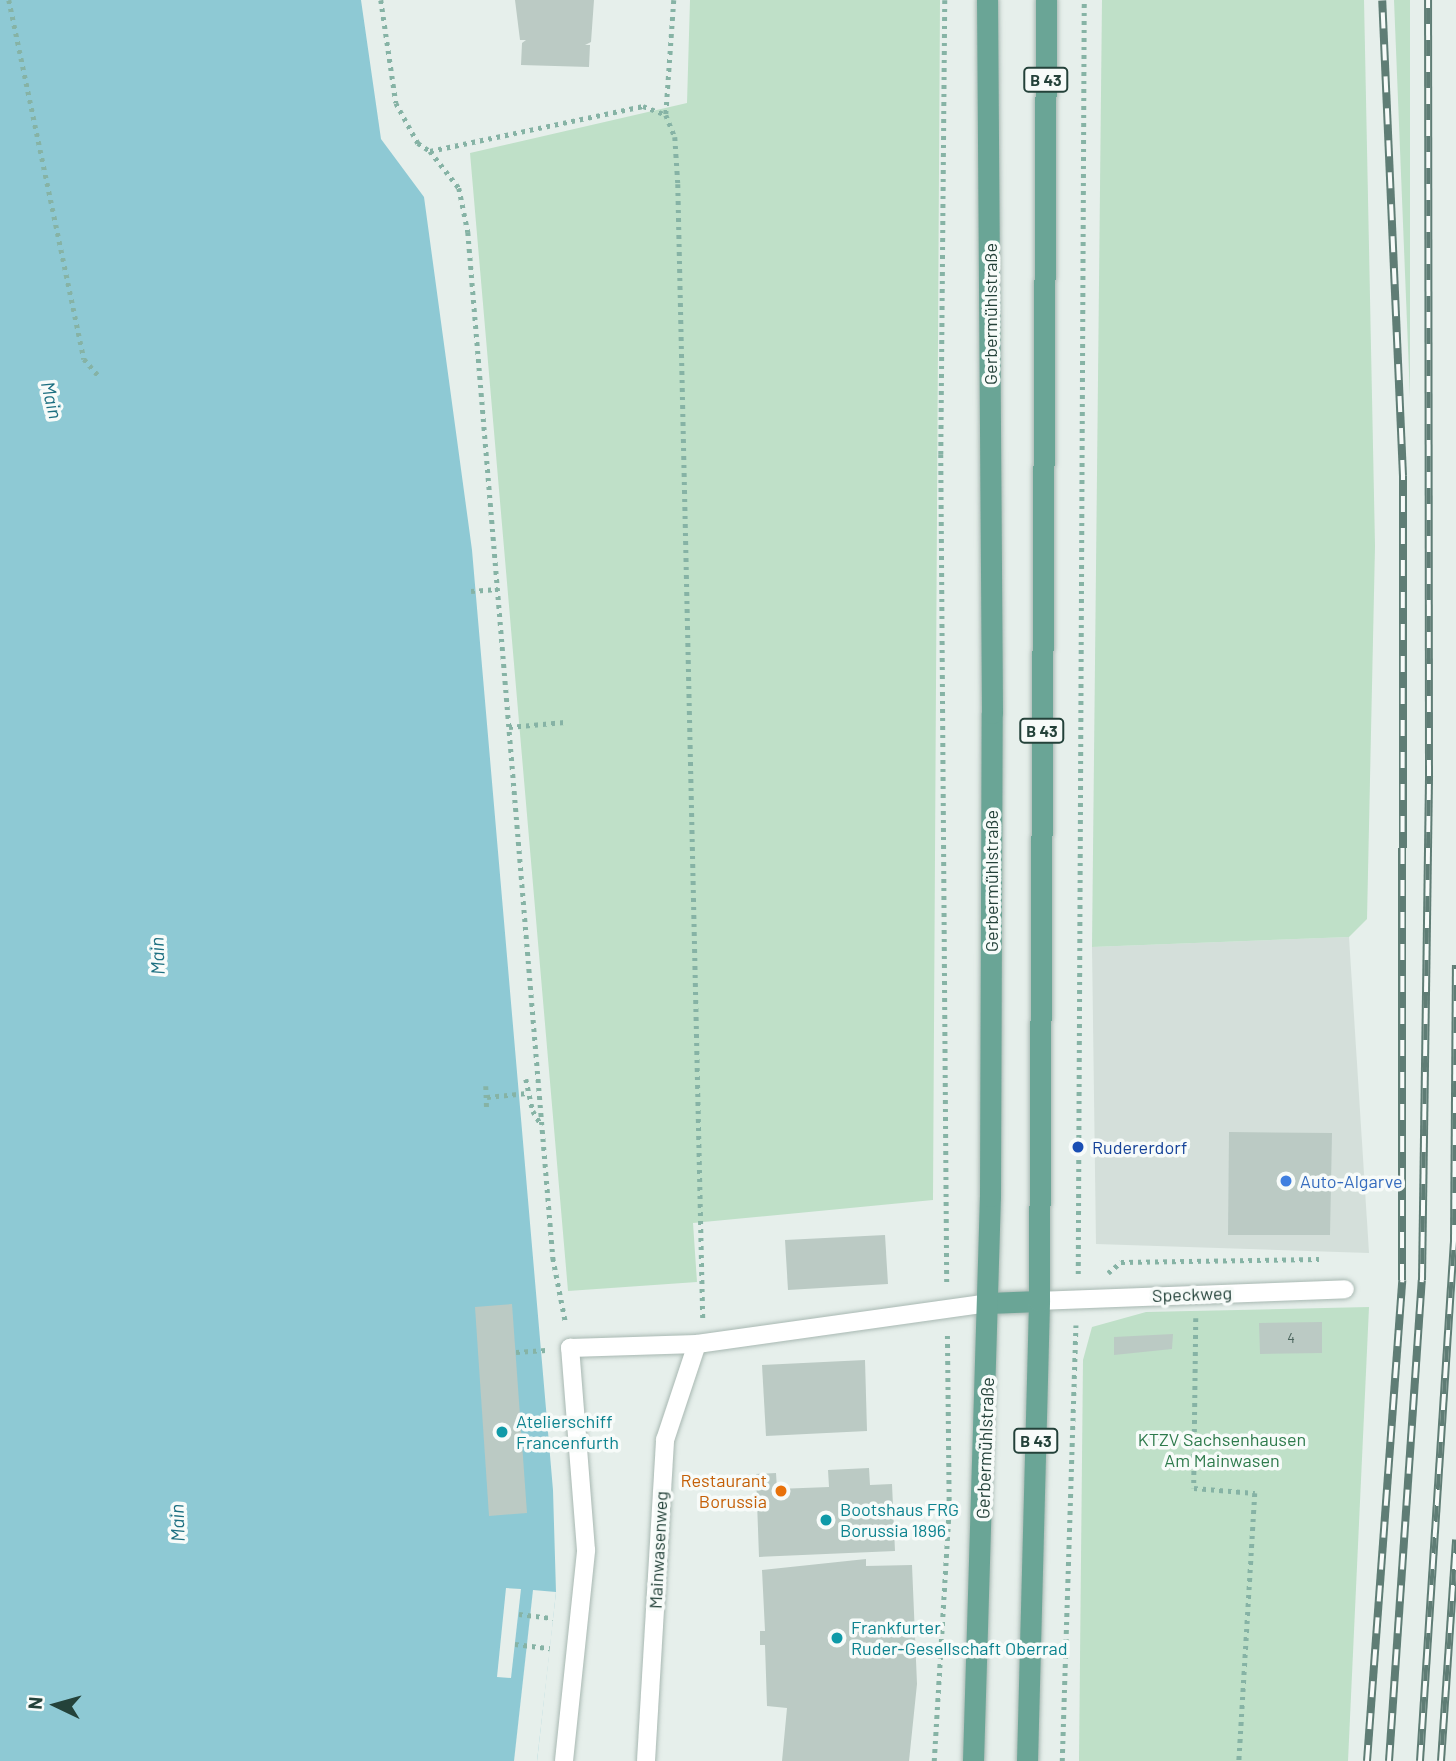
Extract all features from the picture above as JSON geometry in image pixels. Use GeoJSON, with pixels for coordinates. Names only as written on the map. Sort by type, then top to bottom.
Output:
{"type":"FeatureCollection","features":[{"type":"Feature","properties":{"kind":"main road","name":"Gerbermühlstraße"},"geometry":{"type":"LineString","coordinates":[[973,1761],[988,1303],[992,713],[987,0]]}},
{"type":"Feature","properties":{"kind":"main road","name":"B 43"},"geometry":{"type":"LineString","coordinates":[[1027,1761],[1039,1301],[1046,0]]}},
{"type":"Feature","properties":{"kind":"main road"},"geometry":{"type":"LineString","coordinates":[[988,1303],[1039,1301]]}},
{"type":"Feature","properties":{"kind":"lane","name":"Speckweg"},"geometry":{"type":"LineString","coordinates":[[1039,1301],[1345,1289]]}},
{"type":"Feature","properties":{"kind":"lane"},"geometry":{"type":"LineString","coordinates":[[564,1761],[586,1550],[570,1348],[697,1344],[988,1303]]}},
{"type":"Feature","properties":{"kind":"lane","name":"Mainwasenweg"},"geometry":{"type":"LineString","coordinates":[[646,1761],[665,1440],[697,1344]]}},
{"type":"Feature","properties":{"kind":"path"},"geometry":{"type":"LineString","coordinates":[[9,0],[84,359],[98,375]]}},
{"type":"Feature","properties":{"kind":"path"},"geometry":{"type":"LineString","coordinates":[[381,0],[396,103],[418,143],[430,151],[459,188],[468,232],[553,1258],[570,1348]]}},
{"type":"Feature","properties":{"kind":"path"},"geometry":{"type":"LineString","coordinates":[[674,0],[666,115],[675,137],[678,184],[705,1315],[697,1344]]}},
{"type":"Feature","properties":{"kind":"path"},"geometry":{"type":"LineString","coordinates":[[934,1761],[949,1510],[941,468],[945,0]]}},
{"type":"Feature","properties":{"kind":"path"},"geometry":{"type":"LineString","coordinates":[[1062,1761],[1077,1298],[1084,0]]}},
{"type":"Feature","properties":{"kind":"path"},"geometry":{"type":"LineString","coordinates":[[430,151],[643,106],[666,115]]}},
{"type":"Feature","properties":{"kind":"path"},"geometry":{"type":"LineString","coordinates":[[471,591],[498,589]]}},
{"type":"Feature","properties":{"kind":"path"},"geometry":{"type":"LineString","coordinates":[[509,727],[565,722]]}},
{"type":"Feature","properties":{"kind":"path"},"geometry":{"type":"LineString","coordinates":[[526,1079],[527,1093],[542,1127]]}},
{"type":"Feature","properties":{"kind":"path"},"geometry":{"type":"LineString","coordinates":[[486,1086],[487,1110]]}},
{"type":"Feature","properties":{"kind":"path"},"geometry":{"type":"LineString","coordinates":[[487,1097],[527,1093]]}},
{"type":"Feature","properties":{"kind":"path"},"geometry":{"type":"LineString","coordinates":[[1077,1298],[1121,1262],[1320,1259]]}},
{"type":"Feature","properties":{"kind":"path"},"geometry":{"type":"LineString","coordinates":[[1196,1294],[1194,1488],[1255,1493],[1239,1761]]}},
{"type":"Feature","properties":{"kind":"path"},"geometry":{"type":"LineString","coordinates":[[519,1614],[553,1618]]}},
{"type":"Feature","properties":{"kind":"path"},"geometry":{"type":"LineString","coordinates":[[515,1644],[550,1648]]}},
{"type":"Feature","properties":{"kind":"shaded area"},"geometry":{"type":"Polygon","coordinates":[[[1349,937],[1369,1253],[1096,1244],[1092,947],[1349,937]]]}},
{"type":"Feature","properties":{"kind":"green space"},"geometry":{"type":"Polygon","coordinates":[[[690,0],[940,0],[933,1200],[693,1223],[697,1282],[568,1291],[470,153],[687,103],[690,0]]]}},
{"type":"Feature","properties":{"kind":"green space"},"geometry":{"type":"Polygon","coordinates":[[[1102,0],[1364,0],[1375,546],[1367,919],[1349,937],[1092,947],[1102,0]]]}},
{"type":"Feature","properties":{"kind":"green space"},"geometry":{"type":"Polygon","coordinates":[[[1394,0],[1410,0],[1410,397],[1394,0]]]}},
{"type":"Feature","properties":{"kind":"green space","name":"KTZV Sachsenhausen Am Mainwasen"},"geometry":{"type":"Polygon","coordinates":[[[1369,1307],[1348,1761],[1079,1761],[1083,1360],[1092,1327],[1146,1312],[1369,1307]]]}},
{"type":"Feature","properties":{"kind":"water","name":"Main"},"geometry":{"type":"Polygon","coordinates":[[[0,0],[361,0],[381,139],[424,197],[472,550],[553,1490],[556,1592],[537,1761],[0,1761],[0,0]]]}},
{"type":"Feature","properties":{"kind":"pier"},"geometry":{"type":"Polygon","coordinates":[[[506,1588],[521,1589],[511,1678],[497,1677],[506,1588]]]}},
{"type":"Feature","properties":{"kind":"pier"},"geometry":{"type":"Polygon","coordinates":[[[533,1590],[556,1592],[550,1648],[537,1761],[514,1761],[533,1590]]]}},
{"type":"Feature","properties":{"kind":"building"},"geometry":{"type":"Polygon","coordinates":[[[515,0],[594,0],[591,42],[585,45],[590,45],[589,67],[521,65],[522,43],[526,40],[520,40],[515,0]]]}},
{"type":"Feature","properties":{"kind":"building"},"geometry":{"type":"Polygon","coordinates":[[[1229,1132],[1332,1133],[1330,1235],[1228,1235],[1229,1132]]]}},
{"type":"Feature","properties":{"kind":"building"},"geometry":{"type":"Polygon","coordinates":[[[885,1235],[888,1284],[788,1290],[785,1240],[885,1235]]]}},
{"type":"Feature","properties":{"kind":"building","name":"Atelierschiff Francenfurth"},"geometry":{"type":"Polygon","coordinates":[[[512,1304],[527,1513],[489,1516],[475,1307],[512,1304]]]}},
{"type":"Feature","properties":{"kind":"building"},"geometry":{"type":"Polygon","coordinates":[[[1322,1322],[1322,1353],[1260,1354],[1259,1323],[1322,1322]]]}},
{"type":"Feature","properties":{"kind":"building"},"geometry":{"type":"Polygon","coordinates":[[[1173,1334],[1172,1349],[1114,1355],[1114,1337],[1173,1334]]]}},
{"type":"Feature","properties":{"kind":"building"},"geometry":{"type":"Polygon","coordinates":[[[865,1360],[867,1431],[766,1436],[762,1365],[865,1360]]]}},
{"type":"Feature","properties":{"kind":"building","name":"Bootshaus FRG Borussia 1896"},"geometry":{"type":"Polygon","coordinates":[[[869,1468],[870,1485],[892,1484],[895,1551],[759,1557],[756,1474],[776,1473],[777,1489],[829,1487],[828,1470],[869,1468]]]}},
{"type":"Feature","properties":{"kind":"building","name":"Frankfurter Ruder-Gesellschaft Oberrad"},"geometry":{"type":"Polygon","coordinates":[[[866,1559],[866,1566],[912,1565],[917,1684],[909,1761],[782,1761],[787,1708],[767,1706],[765,1645],[760,1645],[760,1631],[765,1631],[762,1570],[866,1559]]]}},
{"type":"Feature","properties":{"kind":"railway"},"geometry":{"type":"LineString","coordinates":[[1367,1761],[1402,1280],[1403,476],[1382,0]]}},
{"type":"Feature","properties":{"kind":"railway"},"geometry":{"type":"LineString","coordinates":[[1389,1761],[1422,1280],[1429,776],[1428,0]]}},
{"type":"Feature","properties":{"kind":"railway"},"geometry":{"type":"LineString","coordinates":[[1420,1761],[1454,1241],[1456,965]]}},
{"type":"Feature","properties":{"kind":"railway"},"geometry":{"type":"LineString","coordinates":[[1441,1761],[1456,1540]]}},
{"type":"Feature","properties":{"kind":"place","name":"Rudererdorf"},"geometry":{"type":"Point","coordinates":[1078,1147]}},
{"type":"Feature","properties":{"kind":"place","name":"Auto-Algarve"},"geometry":{"type":"Point","coordinates":[1286,1181]}},
{"type":"Feature","properties":{"kind":"place","name":"Atelierschiff Francenfurth"},"geometry":{"type":"Point","coordinates":[502,1432]}},
{"type":"Feature","properties":{"kind":"place","name":"Restaurant Borussia"},"geometry":{"type":"Point","coordinates":[781,1491]}},
{"type":"Feature","properties":{"kind":"place","name":"Bootshaus FRG Borussia 1896"},"geometry":{"type":"Point","coordinates":[826,1520]}},
{"type":"Feature","properties":{"kind":"place","name":"Frankfurter Ruder-Gesellschaft Oberrad"},"geometry":{"type":"Point","coordinates":[837,1638]}}]}
